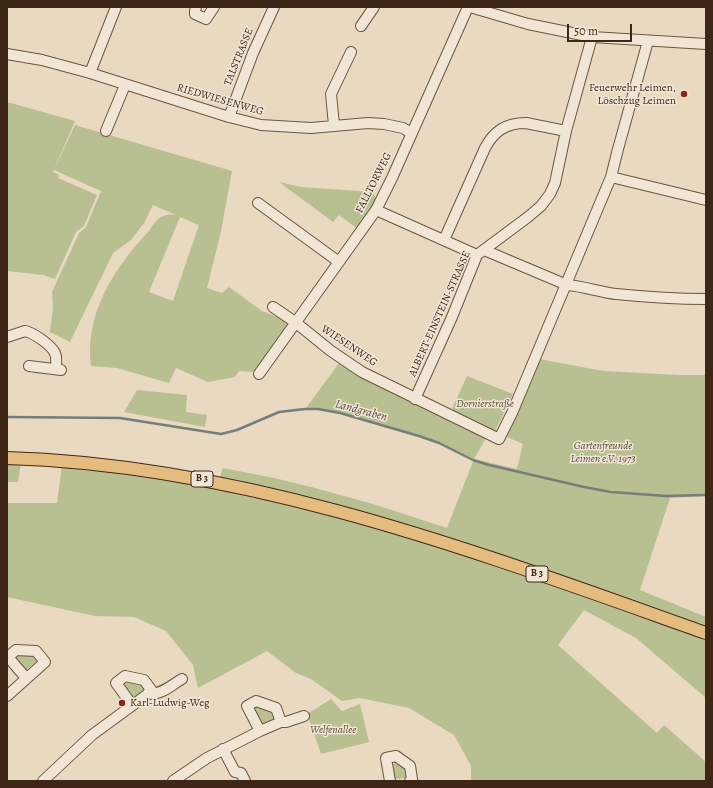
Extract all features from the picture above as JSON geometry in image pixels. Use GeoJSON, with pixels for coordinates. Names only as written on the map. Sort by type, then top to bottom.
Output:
{"type":"FeatureCollection","features":[{"type":"Feature","properties":{"kind":"main road","name":"B 3"},"geometry":{"type":"LineString","coordinates":[[7,458],[33,458],[166,472],[278,496],[367,519],[513,565],[706,633]]}},
{"type":"Feature","properties":{"kind":"street"},"geometry":{"type":"LineString","coordinates":[[90,73],[116,7]]}},
{"type":"Feature","properties":{"kind":"street"},"geometry":{"type":"LineString","coordinates":[[196,7],[195,14],[206,19],[214,7]]}},
{"type":"Feature","properties":{"kind":"street","name":"TALSTRASSE"},"geometry":{"type":"LineString","coordinates":[[229,117],[253,53],[274,7]]}},
{"type":"Feature","properties":{"kind":"street"},"geometry":{"type":"LineString","coordinates":[[361,26],[374,7]]}},
{"type":"Feature","properties":{"kind":"street"},"geometry":{"type":"LineString","coordinates":[[469,7],[528,24],[592,37],[647,45],[706,44]]}},
{"type":"Feature","properties":{"kind":"street","name":"FALLTORWEG"},"geometry":{"type":"LineString","coordinates":[[259,374],[376,210],[469,7]]}},
{"type":"Feature","properties":{"kind":"street","name":"ALBERT-EINSTEIN-STRASSE"},"geometry":{"type":"LineString","coordinates":[[415,399],[481,252],[528,218],[541,206],[550,194],[555,183],[566,131],[592,37]]}},
{"type":"Feature","properties":{"kind":"street"},"geometry":{"type":"LineString","coordinates":[[567,285],[611,177],[647,45]]}},
{"type":"Feature","properties":{"kind":"street"},"geometry":{"type":"LineString","coordinates":[[334,125],[331,94],[351,52]]}},
{"type":"Feature","properties":{"kind":"street","name":"RIEDWIESENWEG"},"geometry":{"type":"LineString","coordinates":[[7,54],[42,60],[90,73],[229,117],[261,125],[290,128],[311,128],[362,123],[384,124],[403,128],[411,133]]}},
{"type":"Feature","properties":{"kind":"street"},"geometry":{"type":"LineString","coordinates":[[106,131],[125,85]]}},
{"type":"Feature","properties":{"kind":"street"},"geometry":{"type":"LineString","coordinates":[[444,240],[485,148],[492,136],[497,131],[511,124],[526,123],[566,131]]}},
{"type":"Feature","properties":{"kind":"street"},"geometry":{"type":"LineString","coordinates":[[611,177],[706,200]]}},
{"type":"Feature","properties":{"kind":"street"},"geometry":{"type":"LineString","coordinates":[[258,203],[339,262]]}},
{"type":"Feature","properties":{"kind":"street"},"geometry":{"type":"LineString","coordinates":[[376,210],[444,240],[481,252],[567,285],[615,294],[675,299],[706,298]]}},
{"type":"Feature","properties":{"kind":"street","name":"WIESENWEG"},"geometry":{"type":"LineString","coordinates":[[273,307],[295,322],[331,351],[362,372],[499,439],[512,414],[567,285]]}},
{"type":"Feature","properties":{"kind":"street"},"geometry":{"type":"LineString","coordinates":[[7,337],[25,331],[30,332],[55,353],[59,370],[30,366]]}},
{"type":"Feature","properties":{"kind":"street"},"geometry":{"type":"LineString","coordinates":[[43,781],[92,735],[152,691],[144,680],[125,676],[116,683],[132,705]]}},
{"type":"Feature","properties":{"kind":"street"},"geometry":{"type":"LineString","coordinates":[[7,696],[26,678]]}},
{"type":"Feature","properties":{"kind":"street"},"geometry":{"type":"LineString","coordinates":[[148,693],[152,695],[158,693],[182,679]]}},
{"type":"Feature","properties":{"kind":"street"},"geometry":{"type":"LineString","coordinates":[[260,731],[247,706],[256,701],[276,708],[282,722]]}},
{"type":"Feature","properties":{"kind":"street"},"geometry":{"type":"LineString","coordinates":[[173,781],[223,750],[260,731],[282,722],[304,716]]}},
{"type":"Feature","properties":{"kind":"street"},"geometry":{"type":"LineString","coordinates":[[223,750],[235,776],[241,773],[245,781]]}},
{"type":"Feature","properties":{"kind":"street"},"geometry":{"type":"LineString","coordinates":[[390,781],[386,758],[396,756],[410,766],[412,779],[410,781]]}},
{"type":"Feature","properties":{"kind":"green space"},"geometry":{"type":"Polygon","coordinates":[[[7,102],[75,121],[53,172],[59,175],[58,178],[97,195],[84,226],[76,232],[55,279],[43,275],[7,271],[7,102]]]}},
{"type":"Feature","properties":{"kind":"green space"},"geometry":{"type":"Polygon","coordinates":[[[75,125],[232,171],[221,231],[207,288],[222,293],[229,287],[262,311],[283,319],[288,323],[254,372],[239,371],[235,377],[208,382],[176,368],[169,383],[117,368],[91,366],[90,343],[94,319],[103,295],[114,275],[134,247],[156,221],[165,215],[176,215],[153,205],[144,223],[131,240],[113,253],[70,342],[50,332],[53,308],[52,292],[79,233],[86,227],[101,191],[54,170],[75,125]],[[180,217],[149,292],[173,301],[199,225],[180,217]]]}},
{"type":"Feature","properties":{"kind":"green space"},"geometry":{"type":"Polygon","coordinates":[[[279,182],[301,187],[373,192],[377,201],[359,230],[339,215],[333,222],[279,182]]]}},
{"type":"Feature","properties":{"kind":"green space","name":"Gartenfreunde Leimen e.V. 1973"},"geometry":{"type":"Polygon","coordinates":[[[539,359],[603,371],[706,375],[706,496],[670,498],[640,590],[706,617],[706,626],[632,599],[425,530],[325,502],[238,480],[220,477],[223,468],[274,478],[373,504],[447,528],[474,459],[517,469],[523,444],[507,437],[539,359]]]}},
{"type":"Feature","properties":{"kind":"green space"},"geometry":{"type":"Polygon","coordinates":[[[339,363],[370,382],[486,438],[474,459],[419,435],[340,412],[306,408],[339,363]]]}},
{"type":"Feature","properties":{"kind":"green space","name":"Dornierstraße"},"geometry":{"type":"Polygon","coordinates":[[[467,376],[513,394],[495,431],[451,411],[467,376]]]}},
{"type":"Feature","properties":{"kind":"green space"},"geometry":{"type":"Polygon","coordinates":[[[137,390],[187,395],[186,412],[207,415],[205,427],[124,412],[137,390]]]}},
{"type":"Feature","properties":{"kind":"green space"},"geometry":{"type":"Polygon","coordinates":[[[7,462],[21,463],[18,482],[7,482],[7,462]]]}},
{"type":"Feature","properties":{"kind":"green space"},"geometry":{"type":"Polygon","coordinates":[[[62,465],[128,472],[258,496],[351,520],[486,561],[706,640],[706,698],[636,638],[584,610],[558,645],[657,733],[664,725],[706,762],[706,781],[471,781],[471,766],[454,735],[409,708],[360,698],[342,701],[311,679],[296,673],[267,651],[198,688],[193,665],[166,631],[134,617],[95,616],[7,597],[7,503],[57,503],[62,465]]]}},
{"type":"Feature","properties":{"kind":"green space"},"geometry":{"type":"Polygon","coordinates":[[[20,654],[34,655],[38,660],[26,670],[15,658],[20,654]]]}},
{"type":"Feature","properties":{"kind":"green space"},"geometry":{"type":"Polygon","coordinates":[[[129,681],[142,683],[147,690],[134,699],[124,685],[129,681]]]}},
{"type":"Feature","properties":{"kind":"green space","name":"Welfenallee"},"geometry":{"type":"Polygon","coordinates":[[[331,699],[342,711],[360,704],[369,742],[321,754],[307,714],[331,699]]]}},
{"type":"Feature","properties":{"kind":"green space"},"geometry":{"type":"Polygon","coordinates":[[[259,706],[274,712],[276,718],[261,724],[253,709],[259,706]]]}},
{"type":"Feature","properties":{"kind":"green space"},"geometry":{"type":"Polygon","coordinates":[[[399,763],[407,768],[408,778],[395,779],[392,764],[399,763]]]}},
{"type":"Feature","properties":{"kind":"waterway","name":"Landgraben"},"geometry":{"type":"LineString","coordinates":[[7,417],[120,418],[221,434],[237,430],[279,412],[318,409],[340,413],[419,436],[439,443],[473,460],[489,465],[584,487],[611,492],[666,496],[706,495]]}},
{"type":"Feature","properties":{"kind":"place","name":"Feuerwehr Leimen, Löschzug Leimen"},"geometry":{"type":"Point","coordinates":[684,94]}},
{"type":"Feature","properties":{"kind":"place","name":"Karl-Ludwig-Weg"},"geometry":{"type":"Point","coordinates":[122,703]}}]}
